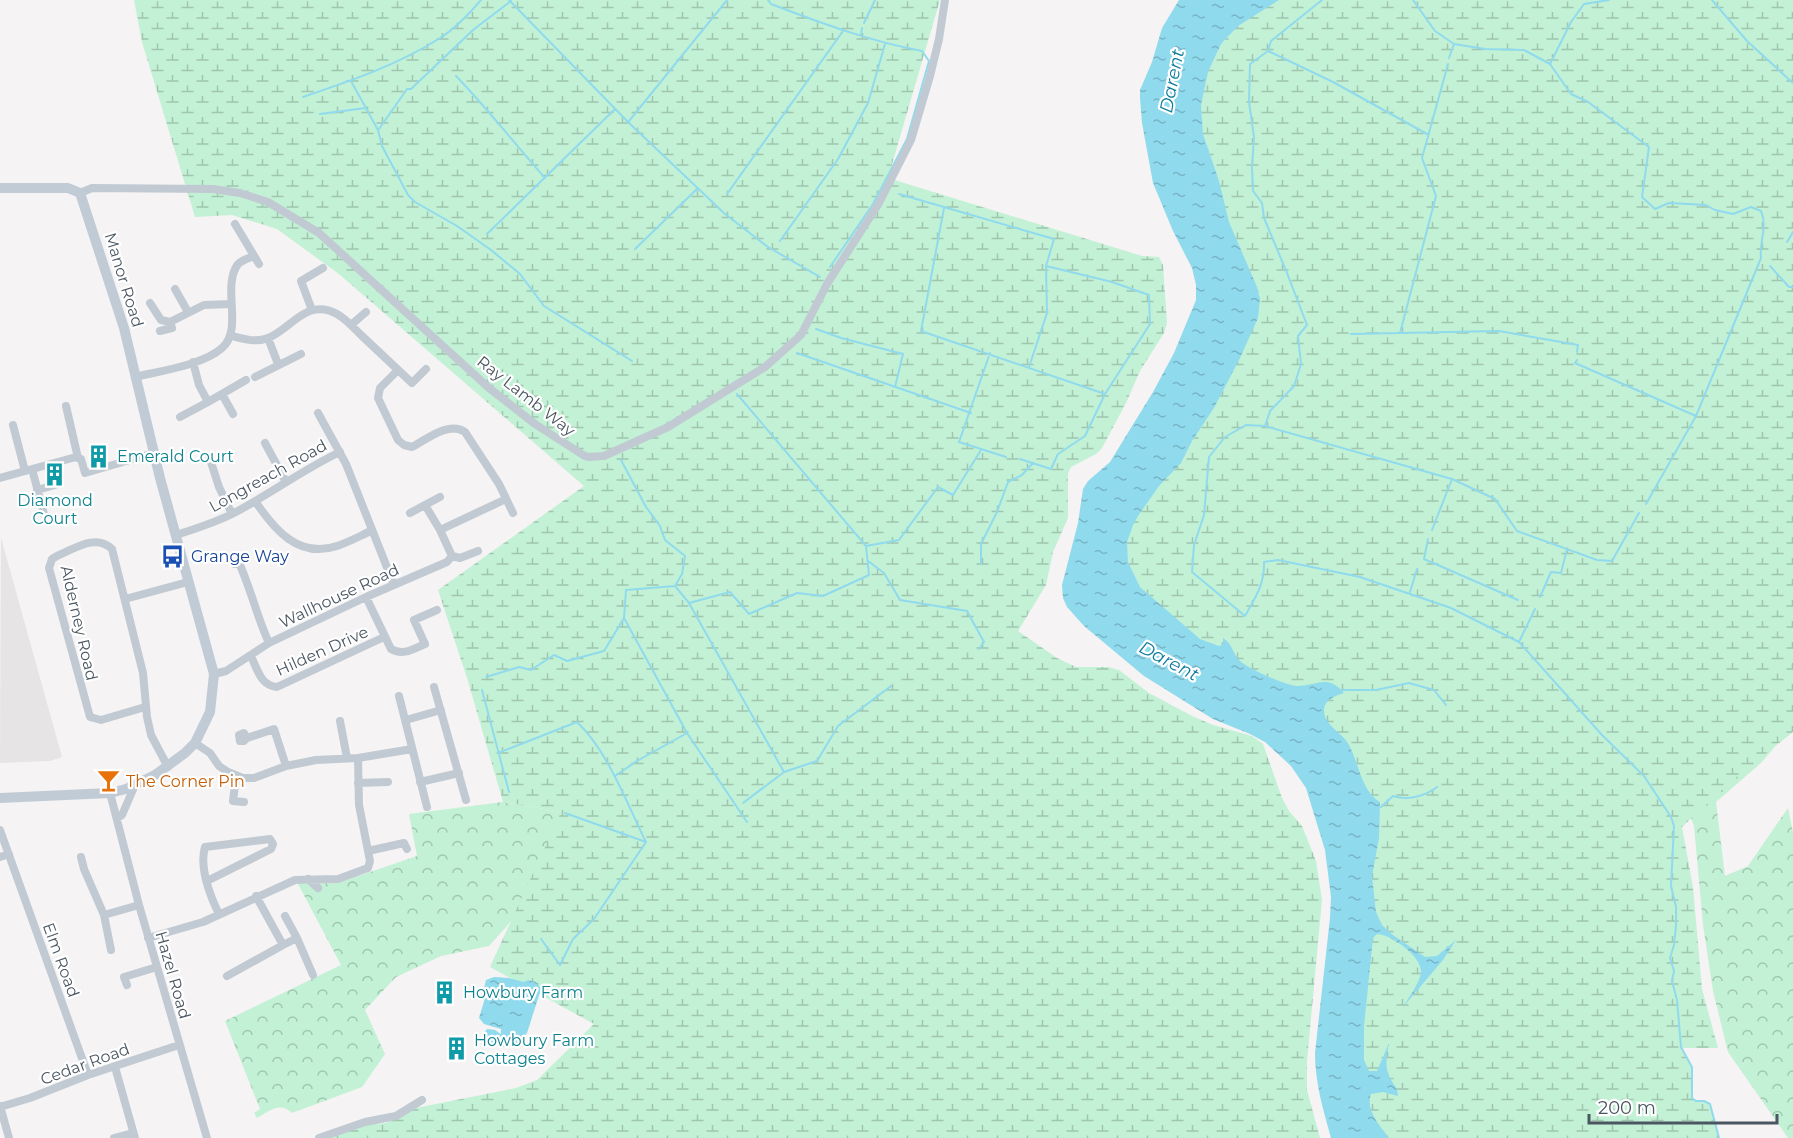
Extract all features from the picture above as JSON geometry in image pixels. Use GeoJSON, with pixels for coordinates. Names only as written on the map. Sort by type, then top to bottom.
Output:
{"type":"FeatureCollection","features":[{"type":"Feature","properties":{"kind":"street","name":"Ray Lamb Way"},"geometry":{"type":"LineString","coordinates":[[80,193],[92,188],[222,190],[268,202],[319,233],[489,388],[535,424],[588,457],[604,456],[668,427],[765,367],[801,335],[827,284],[879,203],[911,140],[932,67],[945,0]]}},
{"type":"Feature","properties":{"kind":"street"},"geometry":{"type":"LineString","coordinates":[[0,188],[68,188],[80,193]]}},
{"type":"Feature","properties":{"kind":"street","name":"Manor Road"},"geometry":{"type":"LineString","coordinates":[[80,193],[116,301],[154,453],[214,674]]}},
{"type":"Feature","properties":{"kind":"street"},"geometry":{"type":"LineString","coordinates":[[235,224],[259,264]]}},
{"type":"Feature","properties":{"kind":"street"},"geometry":{"type":"LineString","coordinates":[[135,377],[209,357],[222,349],[231,336],[233,280],[239,264],[254,256]]}},
{"type":"Feature","properties":{"kind":"street"},"geometry":{"type":"LineString","coordinates":[[312,310],[301,281],[323,268]]}},
{"type":"Feature","properties":{"kind":"street"},"geometry":{"type":"LineString","coordinates":[[175,289],[188,312]]}},
{"type":"Feature","properties":{"kind":"street"},"geometry":{"type":"LineString","coordinates":[[150,303],[161,320],[170,322],[204,305],[231,304]]}},
{"type":"Feature","properties":{"kind":"street"},"geometry":{"type":"LineString","coordinates":[[231,336],[256,340],[268,338],[300,315],[312,310],[326,310],[337,314],[412,382],[426,369]]}},
{"type":"Feature","properties":{"kind":"street"},"geometry":{"type":"LineString","coordinates":[[351,326],[366,312]]}},
{"type":"Feature","properties":{"kind":"street"},"geometry":{"type":"LineString","coordinates":[[160,331],[172,328],[170,322]]}},
{"type":"Feature","properties":{"kind":"street"},"geometry":{"type":"LineString","coordinates":[[268,338],[278,364]]}},
{"type":"Feature","properties":{"kind":"street"},"geometry":{"type":"LineString","coordinates":[[255,377],[301,354]]}},
{"type":"Feature","properties":{"kind":"street"},"geometry":{"type":"LineString","coordinates":[[192,362],[199,385],[208,402]]}},
{"type":"Feature","properties":{"kind":"street"},"geometry":{"type":"LineString","coordinates":[[398,370],[380,388],[378,398],[398,440],[412,447],[450,427],[459,428],[465,432],[500,484],[513,513]]}},
{"type":"Feature","properties":{"kind":"street"},"geometry":{"type":"LineString","coordinates":[[180,417],[246,380]]}},
{"type":"Feature","properties":{"kind":"street"},"geometry":{"type":"LineString","coordinates":[[222,394],[233,414]]}},
{"type":"Feature","properties":{"kind":"street"},"geometry":{"type":"LineString","coordinates":[[66,406],[78,458],[81,459],[85,473],[154,453]]}},
{"type":"Feature","properties":{"kind":"street"},"geometry":{"type":"LineString","coordinates":[[318,413],[340,452],[394,585]]}},
{"type":"Feature","properties":{"kind":"street"},"geometry":{"type":"LineString","coordinates":[[13,425],[38,490],[44,514]]}},
{"type":"Feature","properties":{"kind":"street"},"geometry":{"type":"LineString","coordinates":[[266,442],[286,482]]}},
{"type":"Feature","properties":{"kind":"street","name":"Longreach Road"},"geometry":{"type":"LineString","coordinates":[[176,535],[232,514],[313,465],[340,452]]}},
{"type":"Feature","properties":{"kind":"street"},"geometry":{"type":"LineString","coordinates":[[209,456],[219,487],[232,514]]}},
{"type":"Feature","properties":{"kind":"street"},"geometry":{"type":"LineString","coordinates":[[0,478],[78,458]]}},
{"type":"Feature","properties":{"kind":"street"},"geometry":{"type":"LineString","coordinates":[[38,490],[55,485]]}},
{"type":"Feature","properties":{"kind":"street"},"geometry":{"type":"LineString","coordinates":[[410,513],[440,497]]}},
{"type":"Feature","properties":{"kind":"street"},"geometry":{"type":"LineString","coordinates":[[440,531],[506,499]]}},
{"type":"Feature","properties":{"kind":"street"},"geometry":{"type":"LineString","coordinates":[[255,501],[279,533],[292,542],[304,546],[325,549],[337,547],[371,531]]}},
{"type":"Feature","properties":{"kind":"street"},"geometry":{"type":"LineString","coordinates":[[426,505],[452,556]]}},
{"type":"Feature","properties":{"kind":"street","name":"Alderney Road"},"geometry":{"type":"LineString","coordinates":[[145,707],[101,720],[94,720],[90,717],[49,568],[50,563],[57,556],[93,541],[112,549],[143,673],[145,707],[151,735],[168,767]]}},
{"type":"Feature","properties":{"kind":"street","name":"Wallhouse Road"},"geometry":{"type":"LineString","coordinates":[[214,674],[226,671],[269,643],[447,562],[452,556],[460,558],[478,551]]}},
{"type":"Feature","properties":{"kind":"street"},"geometry":{"type":"LineString","coordinates":[[239,563],[269,643]]}},
{"type":"Feature","properties":{"kind":"street"},"geometry":{"type":"LineString","coordinates":[[125,599],[188,582]]}},
{"type":"Feature","properties":{"kind":"street"},"geometry":{"type":"LineString","coordinates":[[366,597],[391,650],[398,653],[424,644],[414,620],[438,610]]}},
{"type":"Feature","properties":{"kind":"street","name":"Hilden Drive"},"geometry":{"type":"LineString","coordinates":[[251,656],[266,684],[277,687],[384,637]]}},
{"type":"Feature","properties":{"kind":"street"},"geometry":{"type":"LineString","coordinates":[[0,798],[110,793],[135,785],[168,767],[195,743],[210,712],[214,674]]}},
{"type":"Feature","properties":{"kind":"street"},"geometry":{"type":"LineString","coordinates":[[434,687],[466,800]]}},
{"type":"Feature","properties":{"kind":"street"},"geometry":{"type":"LineString","coordinates":[[399,696],[427,807]]}},
{"type":"Feature","properties":{"kind":"street"},"geometry":{"type":"LineString","coordinates":[[406,720],[441,710]]}},
{"type":"Feature","properties":{"kind":"street"},"geometry":{"type":"LineString","coordinates":[[340,721],[347,758]]}},
{"type":"Feature","properties":{"kind":"street"},"geometry":{"type":"LineString","coordinates":[[247,738],[277,727],[286,766]]}},
{"type":"Feature","properties":{"kind":"street"},"geometry":{"type":"LineString","coordinates":[[195,743],[210,753],[219,766],[236,777],[254,778],[286,766],[316,760],[358,758],[412,749]]}},
{"type":"Feature","properties":{"kind":"street"},"geometry":{"type":"LineString","coordinates":[[148,938],[203,922],[295,880],[340,878],[367,869],[370,863],[360,815],[358,758]]}},
{"type":"Feature","properties":{"kind":"street"},"geometry":{"type":"LineString","coordinates":[[420,782],[459,773]]}},
{"type":"Feature","properties":{"kind":"street"},"geometry":{"type":"LineString","coordinates":[[236,777],[230,801],[244,802]]}},
{"type":"Feature","properties":{"kind":"street"},"geometry":{"type":"LineString","coordinates":[[358,783],[388,782]]}},
{"type":"Feature","properties":{"kind":"street"},"geometry":{"type":"LineString","coordinates":[[117,818],[122,815],[135,785]]}},
{"type":"Feature","properties":{"kind":"street","name":"Hazel Road"},"geometry":{"type":"LineString","coordinates":[[110,793],[148,938],[207,1138]]}},
{"type":"Feature","properties":{"kind":"street","name":"Elm Road"},"geometry":{"type":"LineString","coordinates":[[0,830],[88,1075]]}},
{"type":"Feature","properties":{"kind":"street"},"geometry":{"type":"LineString","coordinates":[[207,881],[271,849],[273,844],[270,838],[205,847],[202,857],[207,881],[219,914]]}},
{"type":"Feature","properties":{"kind":"street"},"geometry":{"type":"LineString","coordinates":[[368,851],[404,843],[407,849]]}},
{"type":"Feature","properties":{"kind":"street"},"geometry":{"type":"LineString","coordinates":[[0,857],[9,854]]}},
{"type":"Feature","properties":{"kind":"street"},"geometry":{"type":"LineString","coordinates":[[81,857],[104,915],[111,950]]}},
{"type":"Feature","properties":{"kind":"street"},"geometry":{"type":"LineString","coordinates":[[308,879],[318,888]]}},
{"type":"Feature","properties":{"kind":"street"},"geometry":{"type":"LineString","coordinates":[[256,896],[283,945]]}},
{"type":"Feature","properties":{"kind":"street"},"geometry":{"type":"LineString","coordinates":[[104,915],[139,905]]}},
{"type":"Feature","properties":{"kind":"street"},"geometry":{"type":"LineString","coordinates":[[285,916],[313,975]]}},
{"type":"Feature","properties":{"kind":"street"},"geometry":{"type":"LineString","coordinates":[[227,976],[297,938]]}},
{"type":"Feature","properties":{"kind":"street"},"geometry":{"type":"LineString","coordinates":[[127,985],[124,977],[157,968]]}},
{"type":"Feature","properties":{"kind":"street","name":"Cedar Road"},"geometry":{"type":"LineString","coordinates":[[0,1106],[30,1098],[88,1075],[179,1045]]}},
{"type":"Feature","properties":{"kind":"street"},"geometry":{"type":"LineString","coordinates":[[114,1138],[134,1135],[115,1067]]}},
{"type":"Feature","properties":{"kind":"street"},"geometry":{"type":"LineString","coordinates":[[319,1138],[365,1122],[396,1116],[423,1100]]}},
{"type":"Feature","properties":{"kind":"street"},"geometry":{"type":"LineString","coordinates":[[0,1106],[9,1138]]}},
{"type":"Feature","properties":{"kind":"shaded area"},"geometry":{"type":"Polygon","coordinates":[[[1,538],[62,757],[50,761],[0,763],[1,538]]]}},
{"type":"Feature","properties":{"kind":"green space"},"geometry":{"type":"Polygon","coordinates":[[[134,0],[940,0],[888,178],[1142,256],[1159,257],[1163,265],[1167,323],[1164,333],[1140,371],[1102,448],[1096,454],[1071,467],[1068,473],[1068,518],[1053,552],[1046,585],[1018,631],[1057,658],[1076,667],[1108,667],[1119,670],[1149,693],[1192,716],[1213,725],[1252,736],[1263,744],[1282,798],[1289,811],[1302,826],[1316,861],[1322,900],[1307,1061],[1307,1090],[1320,1138],[324,1138],[362,1125],[386,1123],[416,1108],[516,1088],[537,1080],[594,1024],[490,967],[561,812],[503,802],[467,678],[438,590],[584,486],[339,274],[277,229],[232,215],[195,217],[142,42],[134,0]]]}},
{"type":"Feature","properties":{"kind":"green space"},"geometry":{"type":"Polygon","coordinates":[[[1242,0],[1793,0],[1793,732],[1729,783],[1682,827],[1693,887],[1702,989],[1718,1048],[1681,1048],[1692,1067],[1692,1098],[1710,1104],[1719,1138],[1366,1138],[1353,823],[1130,606],[1115,501],[1228,284],[1166,120],[1242,0]]]}},
{"type":"Feature","properties":{"kind":"green space"},"geometry":{"type":"Polygon","coordinates":[[[1793,725],[1761,763],[1716,802],[1725,876],[1748,866],[1788,808],[1793,832],[1793,1138],[1788,1138],[1728,1052],[1713,991],[1703,925],[1694,826],[1686,805],[1793,725]]]}},
{"type":"Feature","properties":{"kind":"green space"},"geometry":{"type":"Polygon","coordinates":[[[503,802],[562,812],[513,919],[489,946],[441,956],[396,977],[365,1010],[385,1054],[362,1087],[292,1113],[288,1109],[279,1107],[257,1118],[254,1113],[260,1109],[225,1021],[341,965],[298,884],[338,883],[417,856],[409,814],[503,802]]]}},
{"type":"Feature","properties":{"kind":"water","name":"Darent"},"geometry":{"type":"Polygon","coordinates":[[[1179,0],[1279,0],[1238,26],[1221,44],[1208,72],[1201,105],[1203,134],[1219,181],[1229,222],[1260,299],[1258,318],[1214,408],[1192,441],[1181,463],[1159,486],[1133,525],[1127,542],[1128,562],[1140,587],[1200,639],[1219,646],[1223,644],[1223,638],[1229,643],[1240,661],[1279,681],[1299,686],[1331,683],[1344,693],[1328,701],[1324,711],[1327,721],[1349,745],[1364,784],[1380,802],[1379,838],[1372,876],[1376,912],[1382,925],[1425,957],[1437,956],[1456,940],[1443,960],[1404,1006],[1419,981],[1420,966],[1411,953],[1397,942],[1377,934],[1373,938],[1364,1026],[1364,1060],[1369,1071],[1377,1071],[1389,1043],[1387,1069],[1398,1096],[1383,1092],[1371,1094],[1370,1106],[1374,1118],[1389,1138],[1331,1138],[1322,1106],[1316,1075],[1315,1053],[1331,897],[1325,850],[1306,788],[1291,766],[1265,742],[1213,719],[1144,676],[1084,626],[1067,607],[1063,598],[1062,585],[1078,523],[1083,489],[1088,481],[1110,462],[1153,392],[1174,353],[1196,300],[1196,285],[1192,268],[1173,231],[1153,183],[1142,123],[1140,98],[1140,90],[1152,62],[1162,28],[1179,0]]]}},
{"type":"Feature","properties":{"kind":"water"},"geometry":{"type":"Polygon","coordinates":[[[494,977],[536,982],[541,989],[527,1033],[517,1046],[501,1047],[491,1042],[484,1033],[487,1029],[501,1034],[501,1029],[484,1024],[479,1018],[485,998],[486,980],[494,977]]]}},
{"type":"Feature","properties":{"kind":"waterway"},"geometry":{"type":"LineString","coordinates":[[303,97],[373,72],[424,48],[451,30],[481,0]]}},
{"type":"Feature","properties":{"kind":"waterway"},"geometry":{"type":"LineString","coordinates":[[509,0],[628,122],[725,214],[768,247],[820,277]]}},
{"type":"Feature","properties":{"kind":"waterway"},"geometry":{"type":"LineString","coordinates":[[629,121],[727,0]]}},
{"type":"Feature","properties":{"kind":"waterway"},"geometry":{"type":"LineString","coordinates":[[768,0],[771,4],[845,31],[922,51],[929,61],[907,139],[873,204],[830,267]]}},
{"type":"Feature","properties":{"kind":"waterway"},"geometry":{"type":"LineString","coordinates":[[864,23],[875,0]]}},
{"type":"Feature","properties":{"kind":"waterway"},"geometry":{"type":"LineString","coordinates":[[1322,0],[1271,41],[1268,51],[1333,82],[1427,134]]}},
{"type":"Feature","properties":{"kind":"waterway"},"geometry":{"type":"LineString","coordinates":[[1413,0],[1435,31],[1454,44],[1485,49],[1524,50],[1550,64],[1571,94],[1588,102],[1649,147],[1642,197],[1655,209],[1669,203],[1706,205],[1715,210],[1733,214],[1751,207],[1761,211],[1764,223],[1761,258],[1696,416],[1646,504]]}},
{"type":"Feature","properties":{"kind":"waterway"},"geometry":{"type":"LineString","coordinates":[[1550,64],[1571,22],[1584,4],[1609,0]]}},
{"type":"Feature","properties":{"kind":"waterway"},"geometry":{"type":"LineString","coordinates":[[1712,0],[1747,41],[1793,83]]}},
{"type":"Feature","properties":{"kind":"waterway"},"geometry":{"type":"LineString","coordinates":[[379,129],[407,89],[411,89],[473,30],[511,1]]}},
{"type":"Feature","properties":{"kind":"waterway"},"geometry":{"type":"LineString","coordinates":[[861,36],[862,28]]}},
{"type":"Feature","properties":{"kind":"waterway"},"geometry":{"type":"LineString","coordinates":[[727,194],[843,31]]}},
{"type":"Feature","properties":{"kind":"waterway"},"geometry":{"type":"LineString","coordinates":[[780,241],[838,159],[868,103],[885,44]]}},
{"type":"Feature","properties":{"kind":"waterway"},"geometry":{"type":"LineString","coordinates":[[1449,58],[1454,44]]}},
{"type":"Feature","properties":{"kind":"waterway"},"geometry":{"type":"LineString","coordinates":[[1265,426],[1270,411],[1294,386],[1301,364],[1298,336],[1307,325],[1264,218],[1262,203],[1253,191],[1254,137],[1249,102],[1250,64],[1268,51]]}},
{"type":"Feature","properties":{"kind":"waterway"},"geometry":{"type":"LineString","coordinates":[[1400,333],[1436,196],[1422,158],[1448,64]]}},
{"type":"Feature","properties":{"kind":"waterway"},"geometry":{"type":"LineString","coordinates":[[456,76],[545,178]]}},
{"type":"Feature","properties":{"kind":"waterway"},"geometry":{"type":"LineString","coordinates":[[351,81],[378,130],[382,146],[408,195],[415,202],[457,226],[491,250],[520,274],[544,306],[632,361]]}},
{"type":"Feature","properties":{"kind":"waterway"},"geometry":{"type":"LineString","coordinates":[[320,114],[366,108]]}},
{"type":"Feature","properties":{"kind":"waterway"},"geometry":{"type":"LineString","coordinates":[[487,234],[615,109]]}},
{"type":"Feature","properties":{"kind":"waterway"},"geometry":{"type":"LineString","coordinates":[[635,249],[697,189]]}},
{"type":"Feature","properties":{"kind":"waterway"},"geometry":{"type":"LineString","coordinates":[[899,194],[1054,239],[1046,266],[1047,313],[1029,367]]}},
{"type":"Feature","properties":{"kind":"waterway"},"geometry":{"type":"LineString","coordinates":[[944,208],[921,331],[1105,394]]}},
{"type":"Feature","properties":{"kind":"waterway"},"geometry":{"type":"LineString","coordinates":[[1787,242],[1793,232]]}},
{"type":"Feature","properties":{"kind":"waterway"},"geometry":{"type":"LineString","coordinates":[[1020,459],[1051,469],[1058,454],[1085,436],[1105,394],[1150,324],[1149,295],[1112,282],[1046,266]]}},
{"type":"Feature","properties":{"kind":"waterway"},"geometry":{"type":"LineString","coordinates":[[1770,266],[1789,287],[1793,287]]}},
{"type":"Feature","properties":{"kind":"waterway"},"geometry":{"type":"LineString","coordinates":[[816,329],[903,354],[895,387]]}},
{"type":"Feature","properties":{"kind":"waterway"},"geometry":{"type":"LineString","coordinates":[[1351,334],[1499,331],[1578,345],[1577,352]]}},
{"type":"Feature","properties":{"kind":"waterway"},"geometry":{"type":"LineString","coordinates":[[797,353],[971,413]]}},
{"type":"Feature","properties":{"kind":"waterway"},"geometry":{"type":"LineString","coordinates":[[990,353],[959,442],[1006,457]]}},
{"type":"Feature","properties":{"kind":"waterway"},"geometry":{"type":"LineString","coordinates":[[1577,360],[1575,363],[1696,416]]}},
{"type":"Feature","properties":{"kind":"waterway"},"geometry":{"type":"LineString","coordinates":[[689,603],[730,592],[749,614],[797,593],[823,596],[869,575],[866,546],[737,394]]}},
{"type":"Feature","properties":{"kind":"waterway"},"geometry":{"type":"LineString","coordinates":[[1535,609],[1519,642],[1451,608],[1360,577],[1278,560],[1264,562],[1261,584],[1245,616],[1192,572],[1194,545],[1204,515],[1209,457],[1225,437],[1246,425],[1265,426],[1452,479],[1495,499],[1517,531],[1597,560],[1612,561],[1639,513]]}},
{"type":"Feature","properties":{"kind":"waterway"},"geometry":{"type":"LineString","coordinates":[[866,546],[899,540],[938,487],[953,495],[981,450]]}},
{"type":"Feature","properties":{"kind":"waterway"},"geometry":{"type":"LineString","coordinates":[[486,677],[519,667],[531,670],[554,655],[567,661],[604,651],[624,618],[626,590],[675,586],[682,574],[685,556],[665,540],[660,526],[646,507],[621,460]]}},
{"type":"Feature","properties":{"kind":"waterway"},"geometry":{"type":"LineString","coordinates":[[981,564],[981,544],[997,512],[1008,482],[1022,475],[1033,463]]}},
{"type":"Feature","properties":{"kind":"waterway"},"geometry":{"type":"LineString","coordinates":[[1432,530],[1452,479]]}},
{"type":"Feature","properties":{"kind":"waterway"},"geometry":{"type":"LineString","coordinates":[[1428,539],[1424,559],[1518,600]]}},
{"type":"Feature","properties":{"kind":"waterway"},"geometry":{"type":"LineString","coordinates":[[1540,597],[1551,572],[1561,573],[1567,549]]}},
{"type":"Feature","properties":{"kind":"waterway"},"geometry":{"type":"LineString","coordinates":[[868,561],[884,573],[900,600],[967,611],[984,642],[979,649]]}},
{"type":"Feature","properties":{"kind":"waterway"},"geometry":{"type":"LineString","coordinates":[[1410,592],[1417,569]]}},
{"type":"Feature","properties":{"kind":"waterway"},"geometry":{"type":"LineString","coordinates":[[675,586],[689,603],[784,772]]}},
{"type":"Feature","properties":{"kind":"waterway"},"geometry":{"type":"LineString","coordinates":[[624,618],[687,733],[747,822]]}},
{"type":"Feature","properties":{"kind":"waterway"},"geometry":{"type":"LineString","coordinates":[[1519,642],[1602,735],[1644,776],[1671,817],[1674,826],[1671,886],[1676,907],[1676,926],[1670,958],[1674,971],[1672,981],[1677,1000],[1681,1047],[1692,1067],[1692,1098],[1710,1104],[1719,1138]]}},
{"type":"Feature","properties":{"kind":"waterway"},"geometry":{"type":"LineString","coordinates":[[1341,690],[1376,690],[1409,683],[1434,690],[1446,705]]}},
{"type":"Feature","properties":{"kind":"waterway"},"geometry":{"type":"LineString","coordinates":[[743,803],[784,772],[817,761],[838,726],[891,686]]}},
{"type":"Feature","properties":{"kind":"waterway"},"geometry":{"type":"LineString","coordinates":[[482,690],[509,792]]}},
{"type":"Feature","properties":{"kind":"waterway"},"geometry":{"type":"LineString","coordinates":[[498,753],[577,722],[607,763],[646,842],[594,919],[573,939],[560,965],[541,939]]}},
{"type":"Feature","properties":{"kind":"waterway"},"geometry":{"type":"LineString","coordinates":[[615,776],[687,733]]}},
{"type":"Feature","properties":{"kind":"waterway"},"geometry":{"type":"LineString","coordinates":[[1381,807],[1393,796],[1416,797],[1437,787]]}},
{"type":"Feature","properties":{"kind":"waterway"},"geometry":{"type":"LineString","coordinates":[[565,813],[646,842]]}},
{"type":"Feature","properties":{"kind":"place","name":"Emerald Court"},"geometry":{"type":"Point","coordinates":[99,456]}},
{"type":"Feature","properties":{"kind":"place","name":"Diamond Court"},"geometry":{"type":"Point","coordinates":[55,475]}},
{"type":"Feature","properties":{"kind":"place","name":"Grange Way"},"geometry":{"type":"Point","coordinates":[173,556]}},
{"type":"Feature","properties":{"kind":"place","name":"The Corner Pin"},"geometry":{"type":"Point","coordinates":[108,781]}},
{"type":"Feature","properties":{"kind":"place","name":"Howbury Farm"},"geometry":{"type":"Point","coordinates":[445,992]}},
{"type":"Feature","properties":{"kind":"place","name":"Howbury Farm Cottages"},"geometry":{"type":"Point","coordinates":[456,1049]}}]}
